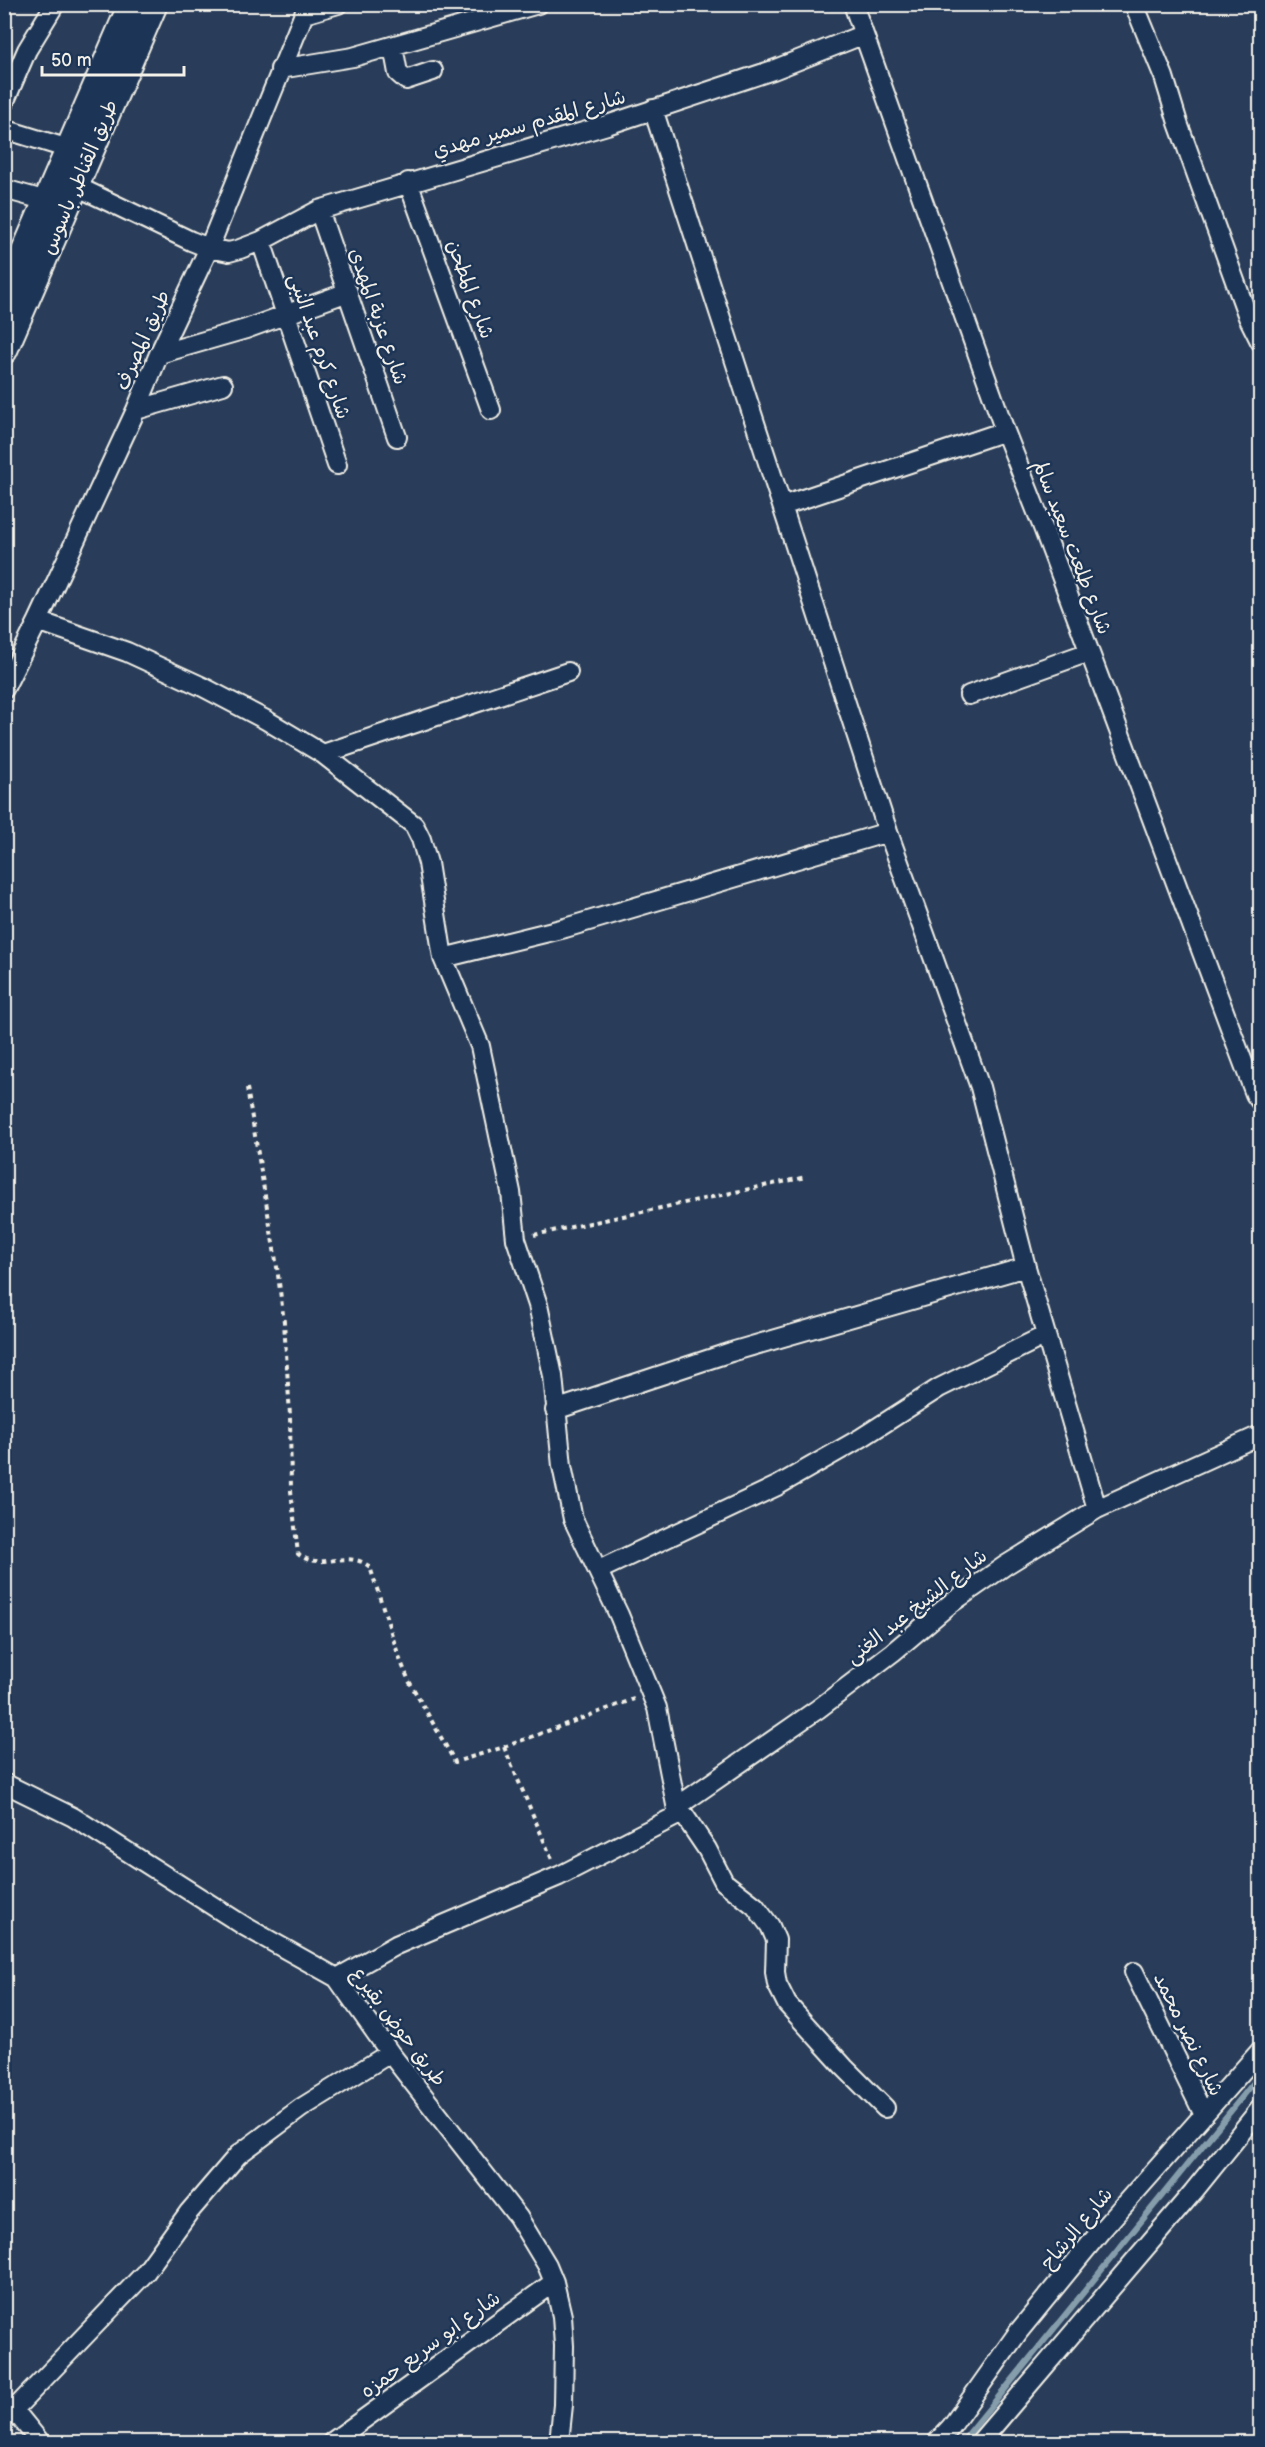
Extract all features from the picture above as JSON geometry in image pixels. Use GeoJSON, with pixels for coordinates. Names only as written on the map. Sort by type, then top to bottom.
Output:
{"type":"FeatureCollection","features":[{"type":"Feature","properties":{"kind":"main road","name":"طريق القناطر, باسوس"},"geometry":{"type":"LineString","coordinates":[[4,300],[132,4]]}},
{"type":"Feature","properties":{"kind":"main road","name":"طريق القناطر, باسوس"},"geometry":{"type":"LineString","coordinates":[[4,350],[154,4]]}},
{"type":"Feature","properties":{"kind":"street"},"geometry":{"type":"LineString","coordinates":[[4,103],[27,50],[55,4]]}},
{"type":"Feature","properties":{"kind":"street"},"geometry":{"type":"LineString","coordinates":[[306,9],[338,4]]}},
{"type":"Feature","properties":{"kind":"street"},"geometry":{"type":"LineString","coordinates":[[280,69],[328,63],[538,4]]}},
{"type":"Feature","properties":{"kind":"street","name":"شارع طلعت سعيد سالم"},"geometry":{"type":"LineString","coordinates":[[853,4],[1005,431],[1255,1094],[1260,1101]]}},
{"type":"Feature","properties":{"kind":"street"},"geometry":{"type":"LineString","coordinates":[[1134,4],[1157,59],[1248,317],[1260,341]]}},
{"type":"Feature","properties":{"kind":"street","name":"طريق المصرف"},"geometry":{"type":"LineString","coordinates":[[4,689],[38,621],[209,248],[306,9]]}},
{"type":"Feature","properties":{"kind":"street","name":"شارع المقدم سمير مهدي"},"geometry":{"type":"LineString","coordinates":[[209,248],[229,252],[261,241],[319,210],[653,109],[773,70],[862,34]]}},
{"type":"Feature","properties":{"kind":"street"},"geometry":{"type":"LineString","coordinates":[[393,46],[398,73],[401,77],[406,80],[433,71]]}},
{"type":"Feature","properties":{"kind":"street"},"geometry":{"type":"LineString","coordinates":[[653,109],[888,832],[980,1087],[1026,1267],[1097,1509]]}},
{"type":"Feature","properties":{"kind":"street"},"geometry":{"type":"LineString","coordinates":[[4,129],[69,149]]}},
{"type":"Feature","properties":{"kind":"street","name":"شارع المطحن"},"geometry":{"type":"LineString","coordinates":[[408,182],[492,410]]}},
{"type":"Feature","properties":{"kind":"street"},"geometry":{"type":"LineString","coordinates":[[76,186],[209,248]]}},
{"type":"Feature","properties":{"kind":"street"},"geometry":{"type":"LineString","coordinates":[[4,189],[47,201]]}},
{"type":"Feature","properties":{"kind":"street","name":"شارع عزبة المهدى"},"geometry":{"type":"LineString","coordinates":[[319,210],[397,437]]}},
{"type":"Feature","properties":{"kind":"street","name":"شارع كرم عبد النبى"},"geometry":{"type":"LineString","coordinates":[[261,241],[337,465]]}},
{"type":"Feature","properties":{"kind":"street"},"geometry":{"type":"LineString","coordinates":[[159,354],[246,329],[348,292]]}},
{"type":"Feature","properties":{"kind":"street"},"geometry":{"type":"LineString","coordinates":[[136,410],[223,385]]}},
{"type":"Feature","properties":{"kind":"street"},"geometry":{"type":"LineString","coordinates":[[782,506],[1005,431]]}},
{"type":"Feature","properties":{"kind":"street"},"geometry":{"type":"LineString","coordinates":[[38,621],[127,652],[266,720],[323,754],[414,825],[428,863],[443,958],[480,1046],[511,1192],[516,1239],[538,1305],[553,1376],[566,1492],[573,1519],[599,1570],[657,1708],[678,1806],[707,1849],[724,1882],[755,1906],[770,1926],[776,1940],[775,1977],[780,1992],[788,2004],[844,2067],[885,2108]]}},
{"type":"Feature","properties":{"kind":"street"},"geometry":{"type":"LineString","coordinates":[[969,695],[1089,652]]}},
{"type":"Feature","properties":{"kind":"street"},"geometry":{"type":"LineString","coordinates":[[323,754],[568,672]]}},
{"type":"Feature","properties":{"kind":"street"},"geometry":{"type":"LineString","coordinates":[[443,958],[565,928],[888,832]]}},
{"type":"Feature","properties":{"kind":"street"},"geometry":{"type":"LineString","coordinates":[[555,1410],[730,1352],[1026,1267]]}},
{"type":"Feature","properties":{"kind":"street"},"geometry":{"type":"LineString","coordinates":[[599,1570],[777,1486],[845,1449],[939,1388],[1046,1335]]}},
{"type":"Feature","properties":{"kind":"street","name":"شارع الشيخ عبد الغنى"},"geometry":{"type":"LineString","coordinates":[[559,1876],[678,1815],[678,1806],[827,1702],[979,1583],[1097,1509],[1260,1435]]}},
{"type":"Feature","properties":{"kind":"street","name":"طريق حوض بقيرع"},"geometry":{"type":"LineString","coordinates":[[4,1784],[73,1817],[237,1921],[337,1978],[390,2053],[518,2217],[538,2248],[554,2282],[562,2316],[563,2405],[559,2442]]}},
{"type":"Feature","properties":{"kind":"street"},"geometry":{"type":"LineString","coordinates":[[337,1978],[396,1945],[559,1876]]}},
{"type":"Feature","properties":{"kind":"street","name":"شارع نصر محمد"},"geometry":{"type":"LineString","coordinates":[[1134,1972],[1204,2115]]}},
{"type":"Feature","properties":{"kind":"street","name":"شارع الرشاح"},"geometry":{"type":"LineString","coordinates":[[937,2442],[951,2427],[1019,2331],[1075,2262],[1260,2051]]}},
{"type":"Feature","properties":{"kind":"street"},"geometry":{"type":"LineString","coordinates":[[40,2442],[9,2415],[146,2273],[189,2212],[238,2155],[301,2108],[390,2053]]}},
{"type":"Feature","properties":{"kind":"street"},"geometry":{"type":"LineString","coordinates":[[980,2442],[1193,2193],[1260,2109]]}},
{"type":"Feature","properties":{"kind":"street","name":"شارع ابو سريع حمزه"},"geometry":{"type":"LineString","coordinates":[[332,2442],[554,2282]]}},
{"type":"Feature","properties":{"kind":"path"},"geometry":{"type":"LineString","coordinates":[[247,1088],[278,1267],[290,1415],[291,1491],[298,1554],[316,1562],[352,1558],[370,1567],[409,1681],[455,1762],[504,1747],[651,1693]]}},
{"type":"Feature","properties":{"kind":"path"},"geometry":{"type":"LineString","coordinates":[[516,1239],[806,1177]]}},
{"type":"Feature","properties":{"kind":"path"},"geometry":{"type":"LineString","coordinates":[[504,1747],[559,1876]]}},
{"type":"Feature","properties":{"kind":"waterway"},"geometry":{"type":"LineString","coordinates":[[962,2442],[1260,2075]]}}]}
